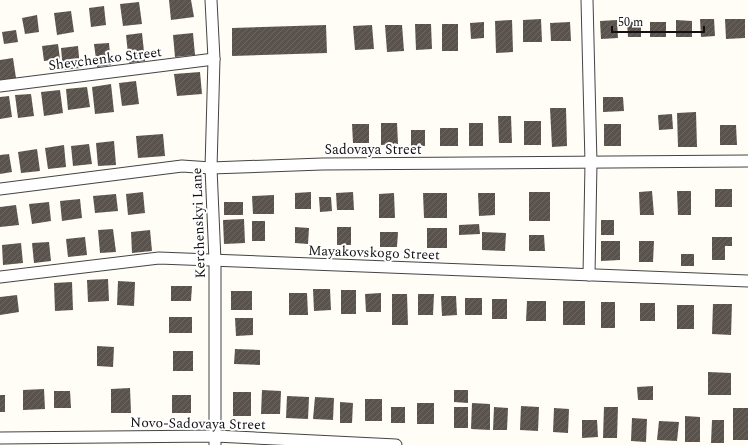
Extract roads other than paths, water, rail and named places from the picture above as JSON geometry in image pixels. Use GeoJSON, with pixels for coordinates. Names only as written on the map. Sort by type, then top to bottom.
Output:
{"type":"FeatureCollection","features":[{"type":"Feature","properties":{"kind":"street","name":"Kerchenskyi Lane"},"geometry":{"type":"LineString","coordinates":[[211,0],[214,59],[211,168],[215,261],[215,441]]}},
{"type":"Feature","properties":{"kind":"street"},"geometry":{"type":"LineString","coordinates":[[588,0],[591,163],[589,275]]}},
{"type":"Feature","properties":{"kind":"street","name":"Shevchenko Street"},"geometry":{"type":"LineString","coordinates":[[0,86],[214,59]]}},
{"type":"Feature","properties":{"kind":"street","name":"Sadovaya Street"},"geometry":{"type":"LineString","coordinates":[[0,189],[182,166],[211,168],[322,164],[748,161]]}},
{"type":"Feature","properties":{"kind":"street","name":"Mayakovskogo Street"},"geometry":{"type":"LineString","coordinates":[[0,277],[159,258],[748,281]]}},
{"type":"Feature","properties":{"kind":"street","name":"Novo-Sadovaya Street"},"geometry":{"type":"LineString","coordinates":[[0,438],[396,445]]}}]}
